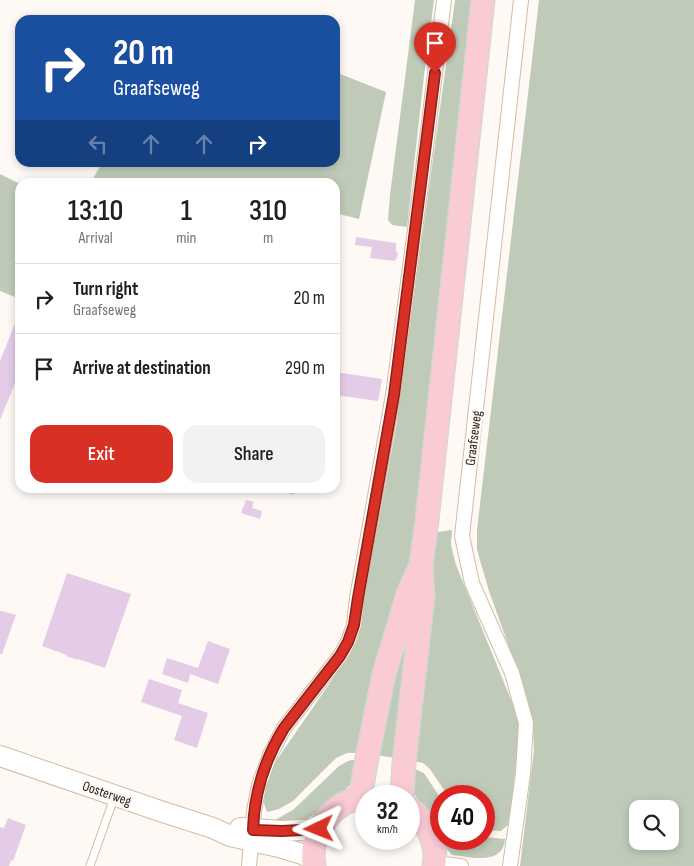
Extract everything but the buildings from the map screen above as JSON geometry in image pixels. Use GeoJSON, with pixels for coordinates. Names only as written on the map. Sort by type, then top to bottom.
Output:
{"type":"FeatureCollection","features":[{"type":"Feature","properties":{"kind":"main road"},"geometry":{"type":"LineString","coordinates":[[403,785],[424,596],[421,565],[483,0]]}},
{"type":"Feature","properties":{"kind":"main road"},"geometry":{"type":"LineString","coordinates":[[365,785],[384,674],[408,594],[421,565]]}},
{"type":"Feature","properties":{"kind":"main road"},"geometry":{"type":"LineString","coordinates":[[313,863],[314,844],[319,829],[330,815],[344,804],[355,800]]}},
{"type":"Feature","properties":{"kind":"main road"},"geometry":{"type":"LineString","coordinates":[[420,819],[428,828],[434,845],[434,864]]}},
{"type":"Feature","properties":{"kind":"street"},"geometry":{"type":"LineString","coordinates":[[249,866],[254,811],[259,785],[276,741],[340,656],[348,642],[354,625],[394,395],[444,0]]}},
{"type":"Feature","properties":{"kind":"street","name":"Graafseweg"},"geometry":{"type":"LineString","coordinates":[[510,866],[523,774],[526,723],[512,673],[472,583],[462,536],[521,0]]}},
{"type":"Feature","properties":{"kind":"street","name":"Oosterweg"},"geometry":{"type":"LineString","coordinates":[[0,756],[213,828],[230,836],[319,829]]}},
{"type":"Feature","properties":{"kind":"street","name":"Oosterweg"},"geometry":{"type":"LineString","coordinates":[[252,835],[291,851],[313,863]]}},
{"type":"Feature","properties":{"kind":"street"},"geometry":{"type":"LineString","coordinates":[[434,864],[461,866]]}},
{"type":"Feature","properties":{"kind":"lane"},"geometry":{"type":"LineString","coordinates":[[90,866],[115,795]]}},
{"type":"Feature","properties":{"kind":"green space"},"geometry":{"type":"Polygon","coordinates":[[[415,0],[434,0],[407,227],[392,225],[388,220],[415,0]]]}},
{"type":"Feature","properties":{"kind":"green space"},"geometry":{"type":"Polygon","coordinates":[[[455,0],[472,0],[417,519],[408,571],[362,753],[347,753],[336,758],[293,801],[279,809],[268,812],[264,803],[266,784],[276,761],[350,654],[358,639],[396,427],[455,0]]]}},
{"type":"Feature","properties":{"kind":"green space"},"geometry":{"type":"Polygon","coordinates":[[[539,0],[694,0],[694,866],[520,866],[534,750],[533,724],[527,697],[489,591],[477,550],[477,530],[539,0]]]}},
{"type":"Feature","properties":{"kind":"green space"},"geometry":{"type":"Polygon","coordinates":[[[340,74],[386,92],[359,219],[340,214],[340,178],[93,178],[100,167],[340,167],[340,74]]]}},
{"type":"Feature","properties":{"kind":"green space"},"geometry":{"type":"Polygon","coordinates":[[[0,174],[15,182],[15,297],[0,291],[0,174]]]}},
{"type":"Feature","properties":{"kind":"green space"},"geometry":{"type":"Polygon","coordinates":[[[452,530],[451,545],[456,565],[514,707],[519,726],[509,824],[501,831],[495,831],[495,785],[441,785],[430,769],[423,763],[409,760],[437,532],[452,530]]]}},
{"type":"Feature","properties":{"kind":"green space"},"geometry":{"type":"Polygon","coordinates":[[[413,599],[397,758],[375,755],[413,599]]]}},
{"type":"Feature","properties":{"kind":"green space"},"geometry":{"type":"Polygon","coordinates":[[[352,760],[360,761],[354,778],[348,787],[332,802],[314,815],[303,819],[282,821],[280,823],[275,820],[293,810],[339,766],[352,760]]]}},
{"type":"Feature","properties":{"kind":"green space"},"geometry":{"type":"Polygon","coordinates":[[[410,768],[424,773],[432,785],[430,785],[430,814],[420,802],[420,785],[411,785],[410,768]]]}},
{"type":"Feature","properties":{"kind":"green space"},"geometry":{"type":"Polygon","coordinates":[[[495,838],[505,839],[503,848],[492,856],[476,858],[452,855],[448,850],[495,850],[495,838]]]}},
{"type":"Feature","properties":{"kind":"route"},"geometry":{"type":"LineString","coordinates":[[319,829],[253,830],[254,811],[259,785],[276,741],[340,656],[352,635],[394,395],[435,73]]}}]}
